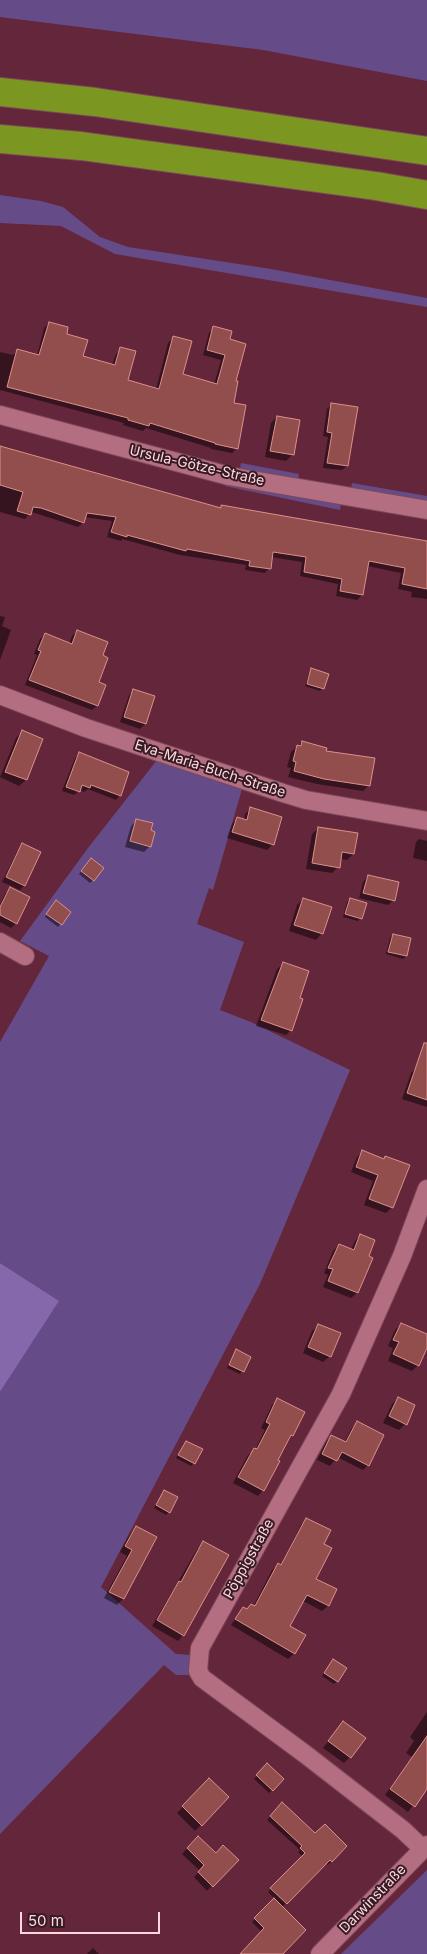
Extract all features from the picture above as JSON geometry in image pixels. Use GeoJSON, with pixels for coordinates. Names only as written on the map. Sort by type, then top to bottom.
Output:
{"type":"FeatureCollection","features":[{"type":"Feature","properties":{"kind":"highway"},"geometry":{"type":"LineString","coordinates":[[0,92],[95,102],[427,151]]}},
{"type":"Feature","properties":{"kind":"highway"},"geometry":{"type":"LineString","coordinates":[[0,139],[81,146],[376,186],[427,195]]}},
{"type":"Feature","properties":{"kind":"street","name":"Ursula-Götze-Straße"},"geometry":{"type":"LineString","coordinates":[[0,415],[229,476],[427,510]]}},
{"type":"Feature","properties":{"kind":"street","name":"Eva-Maria-Buch-Straße"},"geometry":{"type":"LineString","coordinates":[[0,695],[86,728],[283,794],[306,800],[427,821]]}},
{"type":"Feature","properties":{"kind":"street"},"geometry":{"type":"LineString","coordinates":[[0,942],[24,956]]}},
{"type":"Feature","properties":{"kind":"street","name":"Pöppigstraße"},"geometry":{"type":"LineString","coordinates":[[425,1847],[305,1754],[202,1678],[198,1671],[198,1665],[200,1648],[203,1642],[340,1394],[402,1256],[427,1189]]}},
{"type":"Feature","properties":{"kind":"street","name":"Darwinstraße"},"geometry":{"type":"LineString","coordinates":[[320,1954],[425,1847]]}},
{"type":"Feature","properties":{"kind":"shaded area"},"geometry":{"type":"Polygon","coordinates":[[[0,0],[427,0],[427,81],[263,50],[0,17],[0,0]]]}},
{"type":"Feature","properties":{"kind":"shaded area"},"geometry":{"type":"Polygon","coordinates":[[[0,195],[41,201],[63,207],[100,237],[128,247],[271,269],[427,298],[427,307],[115,254],[61,226],[0,223],[0,195]]]}},
{"type":"Feature","properties":{"kind":"shaded area"},"geometry":{"type":"Polygon","coordinates":[[[241,463],[299,474],[298,481],[240,469],[241,463]]]}},
{"type":"Feature","properties":{"kind":"shaded area"},"geometry":{"type":"Polygon","coordinates":[[[226,481],[341,503],[340,510],[225,486],[226,481]]]}},
{"type":"Feature","properties":{"kind":"shaded area"},"geometry":{"type":"Polygon","coordinates":[[[352,483],[427,496],[427,501],[351,488],[352,483]]]}},
{"type":"Feature","properties":{"kind":"shaded area"},"geometry":{"type":"Polygon","coordinates":[[[157,760],[242,789],[213,890],[209,888],[197,924],[244,942],[220,1010],[251,1022],[350,1070],[260,1284],[101,1587],[176,1654],[192,1655],[195,1675],[176,1675],[164,1665],[0,1834],[0,1392],[58,1302],[0,1263],[0,1042],[49,956],[20,941],[88,848],[157,760]]]}},
{"type":"Feature","properties":{"kind":"shaded area"},"geometry":{"type":"Polygon","coordinates":[[[0,1263],[59,1301],[0,1392],[0,1263]]]}},
{"type":"Feature","properties":{"kind":"shaded area"},"geometry":{"type":"Polygon","coordinates":[[[427,1870],[427,1954],[341,1954],[427,1870]]]}},
{"type":"Feature","properties":{"kind":"building"},"geometry":{"type":"Polygon","coordinates":[[[49,322],[68,327],[67,334],[88,340],[83,356],[115,365],[120,347],[136,351],[128,380],[159,389],[173,336],[192,341],[183,374],[217,384],[225,355],[207,350],[213,326],[232,331],[230,339],[246,344],[236,381],[238,381],[234,403],[246,405],[238,449],[215,444],[150,423],[149,426],[128,420],[128,418],[7,387],[17,349],[39,355],[49,322]]]}},
{"type":"Feature","properties":{"kind":"building"},"geometry":{"type":"Polygon","coordinates":[[[331,403],[358,407],[348,466],[327,463],[332,433],[327,432],[331,403]]]}},
{"type":"Feature","properties":{"kind":"building"},"geometry":{"type":"Polygon","coordinates":[[[277,416],[300,420],[294,455],[270,451],[277,416]]]}},
{"type":"Feature","properties":{"kind":"building"},"geometry":{"type":"Polygon","coordinates":[[[0,446],[221,508],[221,505],[427,541],[427,589],[402,584],[405,568],[369,561],[363,595],[340,591],[342,579],[304,572],[306,557],[273,552],[271,569],[249,566],[250,561],[187,549],[186,551],[111,532],[116,517],[87,513],[84,523],[41,508],[33,507],[31,515],[17,511],[23,492],[0,485],[0,446]]]}},
{"type":"Feature","properties":{"kind":"building"},"geometry":{"type":"Polygon","coordinates":[[[77,630],[108,642],[103,655],[108,658],[99,682],[106,685],[98,706],[29,680],[41,651],[38,650],[45,633],[72,644],[77,630]]]}},
{"type":"Feature","properties":{"kind":"building"},"geometry":{"type":"Polygon","coordinates":[[[311,668],[329,674],[324,689],[307,684],[311,668]]]}},
{"type":"Feature","properties":{"kind":"building"},"geometry":{"type":"Polygon","coordinates":[[[133,689],[155,696],[146,724],[124,717],[133,689]]]}},
{"type":"Feature","properties":{"kind":"building"},"geometry":{"type":"Polygon","coordinates":[[[22,730],[43,739],[27,780],[5,772],[22,730]]]}},
{"type":"Feature","properties":{"kind":"building"},"geometry":{"type":"Polygon","coordinates":[[[302,741],[327,748],[326,751],[375,758],[370,786],[324,779],[294,771],[296,762],[293,761],[297,745],[301,746],[302,741]]]}},
{"type":"Feature","properties":{"kind":"building"},"geometry":{"type":"Polygon","coordinates":[[[79,752],[129,772],[121,796],[91,785],[90,788],[82,785],[80,792],[66,787],[79,752]]]}},
{"type":"Feature","properties":{"kind":"building"},"geometry":{"type":"Polygon","coordinates":[[[250,807],[282,817],[274,845],[232,832],[237,817],[247,820],[250,807]]]}},
{"type":"Feature","properties":{"kind":"building"},"geometry":{"type":"Polygon","coordinates":[[[136,819],[153,823],[151,830],[155,832],[151,847],[130,841],[136,819]]]}},
{"type":"Feature","properties":{"kind":"building"},"geometry":{"type":"Polygon","coordinates":[[[318,827],[358,833],[354,854],[342,852],[340,868],[312,863],[318,827]]]}},
{"type":"Feature","properties":{"kind":"building"},"geometry":{"type":"Polygon","coordinates":[[[22,843],[41,852],[25,886],[6,877],[22,843]]]}},
{"type":"Feature","properties":{"kind":"building"},"geometry":{"type":"Polygon","coordinates":[[[91,858],[104,868],[94,881],[81,871],[91,858]]]}},
{"type":"Feature","properties":{"kind":"building"},"geometry":{"type":"Polygon","coordinates":[[[368,875],[399,882],[395,901],[363,893],[368,875]]]}},
{"type":"Feature","properties":{"kind":"building"},"geometry":{"type":"Polygon","coordinates":[[[10,887],[30,897],[17,924],[0,915],[0,907],[10,887]]]}},
{"type":"Feature","properties":{"kind":"building"},"geometry":{"type":"Polygon","coordinates":[[[303,898],[332,907],[323,934],[294,925],[303,898]]]}},
{"type":"Feature","properties":{"kind":"building"},"geometry":{"type":"Polygon","coordinates":[[[350,898],[367,903],[362,919],[345,914],[350,898]]]}},
{"type":"Feature","properties":{"kind":"building"},"geometry":{"type":"Polygon","coordinates":[[[56,900],[71,912],[62,925],[46,914],[56,900]]]}},
{"type":"Feature","properties":{"kind":"building"},"geometry":{"type":"Polygon","coordinates":[[[393,934],[411,938],[407,956],[388,952],[393,934]]]}},
{"type":"Feature","properties":{"kind":"building"},"geometry":{"type":"Polygon","coordinates":[[[283,962],[309,971],[300,998],[303,999],[292,1031],[261,1020],[283,962]]]}},
{"type":"Feature","properties":{"kind":"building"},"geometry":{"type":"Polygon","coordinates":[[[424,1043],[427,1043],[427,1100],[407,1093],[424,1043]]]}},
{"type":"Feature","properties":{"kind":"building"},"geometry":{"type":"Polygon","coordinates":[[[362,1150],[384,1159],[385,1156],[410,1165],[393,1208],[369,1199],[378,1175],[356,1167],[362,1150]]]}},
{"type":"Feature","properties":{"kind":"building"},"geometry":{"type":"Polygon","coordinates":[[[360,1234],[375,1240],[369,1256],[373,1258],[358,1293],[328,1281],[333,1269],[328,1268],[339,1244],[354,1250],[360,1234]]]}},
{"type":"Feature","properties":{"kind":"building"},"geometry":{"type":"Polygon","coordinates":[[[401,1323],[427,1334],[427,1348],[419,1366],[393,1354],[399,1342],[393,1340],[401,1323]]]}},
{"type":"Feature","properties":{"kind":"building"},"geometry":{"type":"Polygon","coordinates":[[[318,1324],[341,1333],[331,1357],[308,1347],[318,1324]]]}},
{"type":"Feature","properties":{"kind":"building"},"geometry":{"type":"Polygon","coordinates":[[[236,1349],[251,1357],[244,1372],[229,1365],[236,1349]]]}},
{"type":"Feature","properties":{"kind":"building"},"geometry":{"type":"Polygon","coordinates":[[[398,1397],[415,1405],[407,1425],[389,1416],[398,1397]]]}},
{"type":"Feature","properties":{"kind":"building"},"geometry":{"type":"Polygon","coordinates":[[[277,1398],[305,1412],[278,1460],[280,1461],[264,1491],[238,1477],[254,1448],[257,1449],[270,1424],[266,1422],[277,1398]]]}},
{"type":"Feature","properties":{"kind":"building"},"geometry":{"type":"Polygon","coordinates":[[[357,1421],[384,1435],[369,1466],[342,1452],[337,1461],[322,1454],[331,1435],[346,1442],[357,1421]]]}},
{"type":"Feature","properties":{"kind":"building"},"geometry":{"type":"Polygon","coordinates":[[[186,1441],[203,1449],[195,1464],[178,1455],[186,1441]]]}},
{"type":"Feature","properties":{"kind":"building"},"geometry":{"type":"Polygon","coordinates":[[[164,1490],[178,1497],[170,1513],[156,1505],[164,1490]]]}},
{"type":"Feature","properties":{"kind":"building"},"geometry":{"type":"Polygon","coordinates":[[[306,1518],[331,1530],[324,1544],[332,1548],[316,1579],[337,1589],[329,1606],[307,1595],[290,1626],[306,1635],[295,1654],[235,1619],[243,1607],[247,1609],[251,1604],[255,1606],[278,1563],[281,1565],[306,1518]]]}},
{"type":"Feature","properties":{"kind":"building"},"geometry":{"type":"Polygon","coordinates":[[[136,1526],[157,1537],[124,1599],[109,1592],[132,1550],[125,1546],[136,1526]]]}},
{"type":"Feature","properties":{"kind":"building"},"geometry":{"type":"Polygon","coordinates":[[[203,1541],[229,1555],[184,1636],[157,1620],[179,1581],[181,1582],[203,1541]]]}},
{"type":"Feature","properties":{"kind":"building"},"geometry":{"type":"Polygon","coordinates":[[[333,1659],[347,1668],[338,1682],[324,1673],[333,1659]]]}},
{"type":"Feature","properties":{"kind":"building"},"geometry":{"type":"Polygon","coordinates":[[[343,1721],[366,1738],[351,1758],[328,1741],[343,1721]]]}},
{"type":"Feature","properties":{"kind":"building"},"geometry":{"type":"Polygon","coordinates":[[[427,1736],[427,1789],[415,1807],[390,1789],[427,1736]]]}},
{"type":"Feature","properties":{"kind":"building"},"geometry":{"type":"Polygon","coordinates":[[[267,1763],[284,1779],[273,1791],[256,1775],[267,1763]]]}},
{"type":"Feature","properties":{"kind":"building"},"geometry":{"type":"Polygon","coordinates":[[[209,1778],[229,1797],[202,1826],[182,1806],[209,1778]]]}},
{"type":"Feature","properties":{"kind":"building"},"geometry":{"type":"Polygon","coordinates":[[[282,1802],[315,1833],[325,1824],[347,1846],[332,1862],[330,1860],[287,1904],[270,1888],[305,1853],[300,1848],[302,1846],[270,1816],[282,1802]]]}},
{"type":"Feature","properties":{"kind":"building"},"geometry":{"type":"Polygon","coordinates":[[[198,1836],[216,1853],[223,1845],[239,1860],[213,1887],[198,1872],[204,1865],[187,1848],[198,1836]]]}},
{"type":"Feature","properties":{"kind":"building"},"geometry":{"type":"Polygon","coordinates":[[[274,1898],[306,1930],[283,1954],[240,1954],[264,1928],[254,1918],[274,1898]]]}}]}
